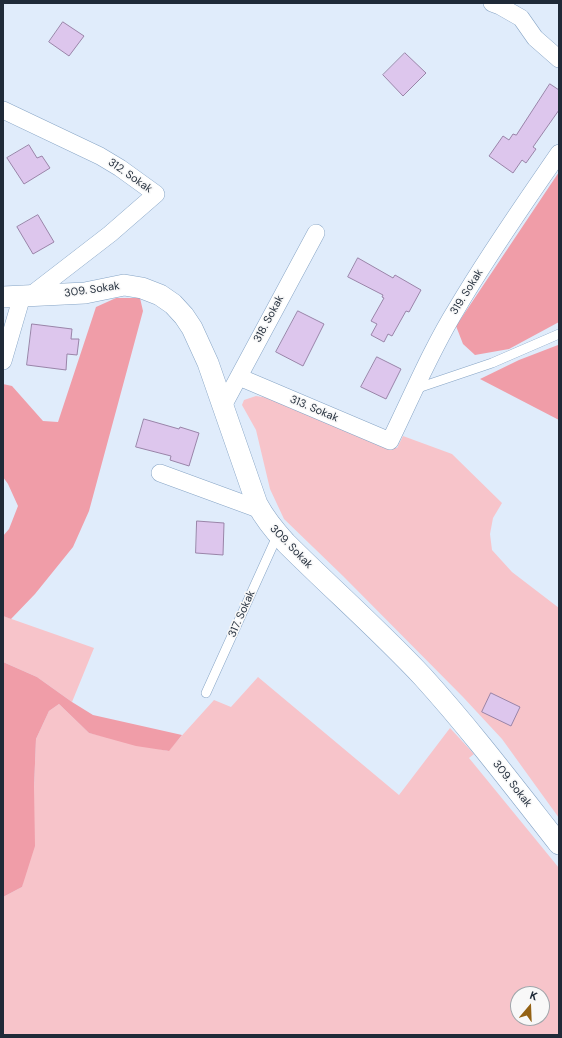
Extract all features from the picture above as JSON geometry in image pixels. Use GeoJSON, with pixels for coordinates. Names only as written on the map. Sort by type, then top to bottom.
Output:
{"type":"FeatureCollection","features":[{"type":"Feature","properties":{"kind":"street"},"geometry":{"type":"LineString","coordinates":[[492,3],[523,10],[535,38],[559,59]]}},
{"type":"Feature","properties":{"kind":"street","name":"312. Sokak"},"geometry":{"type":"LineString","coordinates":[[3,110],[100,156],[120,168],[156,194],[110,234],[18,296]]}},
{"type":"Feature","properties":{"kind":"street","name":"319. Sokak"},"geometry":{"type":"LineString","coordinates":[[390,441],[456,308],[497,244],[559,153]]}},
{"type":"Feature","properties":{"kind":"street","name":"318. Sokak"},"geometry":{"type":"LineString","coordinates":[[223,406],[316,233]]}},
{"type":"Feature","properties":{"kind":"street","name":"309. Sokak"},"geometry":{"type":"LineString","coordinates":[[18,296],[84,293],[124,285],[142,288],[160,295],[173,304],[192,328],[208,363],[257,504],[265,518],[307,564],[370,622],[423,677],[486,750],[559,844]]}},
{"type":"Feature","properties":{"kind":"street"},"geometry":{"type":"LineString","coordinates":[[3,361],[18,296]]}},
{"type":"Feature","properties":{"kind":"street","name":"313. Sokak"},"geometry":{"type":"LineString","coordinates":[[239,377],[390,441]]}},
{"type":"Feature","properties":{"kind":"street"},"geometry":{"type":"LineString","coordinates":[[160,473],[261,510]]}},
{"type":"Feature","properties":{"kind":"lane"},"geometry":{"type":"LineString","coordinates":[[415,389],[492,363],[559,334]]}},
{"type":"Feature","properties":{"kind":"lane","name":"317. Sokak"},"geometry":{"type":"LineString","coordinates":[[206,693],[278,534]]}},
{"type":"Feature","properties":{"kind":"shaded area"},"geometry":{"type":"Polygon","coordinates":[[[559,172],[559,322],[509,349],[475,355],[463,344],[456,326],[559,172]]]}},
{"type":"Feature","properties":{"kind":"shaded area"},"geometry":{"type":"Polygon","coordinates":[[[116,298],[140,298],[143,311],[89,511],[73,547],[35,594],[11,619],[3,616],[3,536],[9,529],[18,506],[8,484],[3,477],[3,384],[12,386],[43,421],[58,422],[96,307],[116,298]]]}},
{"type":"Feature","properties":{"kind":"shaded area"},"geometry":{"type":"Polygon","coordinates":[[[558,345],[559,420],[480,379],[519,360],[558,345]]]}},
{"type":"Feature","properties":{"kind":"shaded area"},"geometry":{"type":"Polygon","coordinates":[[[256,396],[269,398],[387,447],[397,448],[403,436],[452,454],[502,503],[493,518],[490,534],[492,550],[512,572],[559,608],[559,818],[502,739],[463,697],[284,519],[270,489],[256,430],[242,405],[244,400],[256,396]]]}},
{"type":"Feature","properties":{"kind":"shaded area"},"geometry":{"type":"Polygon","coordinates":[[[3,616],[94,648],[72,702],[37,677],[3,662],[3,616]]]}},
{"type":"Feature","properties":{"kind":"shaded area"},"geometry":{"type":"Polygon","coordinates":[[[3,662],[37,677],[93,715],[182,735],[169,751],[136,746],[89,733],[59,704],[49,711],[36,739],[34,788],[35,846],[22,887],[3,897],[3,662]]]}},
{"type":"Feature","properties":{"kind":"shaded area"},"geometry":{"type":"Polygon","coordinates":[[[258,677],[399,795],[450,728],[474,754],[469,758],[559,868],[559,1035],[3,1035],[3,897],[22,887],[34,788],[36,739],[49,711],[59,704],[89,733],[168,751],[214,700],[231,707],[258,677]]]}},
{"type":"Feature","properties":{"kind":"building"},"geometry":{"type":"Polygon","coordinates":[[[63,22],[84,36],[69,56],[49,42],[63,22]]]}},
{"type":"Feature","properties":{"kind":"building"},"geometry":{"type":"Polygon","coordinates":[[[405,53],[426,73],[403,96],[383,75],[405,53]]]}},
{"type":"Feature","properties":{"kind":"building"},"geometry":{"type":"Polygon","coordinates":[[[550,84],[559,90],[559,110],[533,147],[536,149],[526,163],[522,160],[513,173],[489,156],[503,136],[509,140],[513,134],[516,135],[550,84]]]}},
{"type":"Feature","properties":{"kind":"building"},"geometry":{"type":"Polygon","coordinates":[[[29,145],[37,158],[42,156],[50,168],[24,184],[7,158],[29,145]]]}},
{"type":"Feature","properties":{"kind":"building"},"geometry":{"type":"Polygon","coordinates":[[[38,215],[54,242],[33,254],[17,227],[38,215]]]}},
{"type":"Feature","properties":{"kind":"building"},"geometry":{"type":"Polygon","coordinates":[[[358,258],[393,278],[395,275],[421,290],[409,312],[406,311],[392,336],[388,334],[384,342],[371,335],[377,324],[371,321],[384,298],[382,297],[383,295],[348,277],[358,258]]]}},
{"type":"Feature","properties":{"kind":"building"},"geometry":{"type":"Polygon","coordinates":[[[298,311],[324,324],[303,366],[276,352],[298,311]]]}},
{"type":"Feature","properties":{"kind":"building"},"geometry":{"type":"Polygon","coordinates":[[[32,324],[72,329],[71,339],[79,339],[77,355],[67,354],[66,370],[27,365],[32,324]]]}},
{"type":"Feature","properties":{"kind":"building"},"geometry":{"type":"Polygon","coordinates":[[[377,357],[401,369],[386,399],[361,387],[377,357]]]}},
{"type":"Feature","properties":{"kind":"building"},"geometry":{"type":"Polygon","coordinates":[[[144,419],[199,433],[189,466],[170,460],[171,456],[136,447],[144,419]]]}},
{"type":"Feature","properties":{"kind":"building"},"geometry":{"type":"Polygon","coordinates":[[[197,521],[224,523],[223,555],[196,553],[197,521]]]}},
{"type":"Feature","properties":{"kind":"building"},"geometry":{"type":"Polygon","coordinates":[[[491,693],[520,707],[511,726],[482,712],[491,693]]]}}]}
